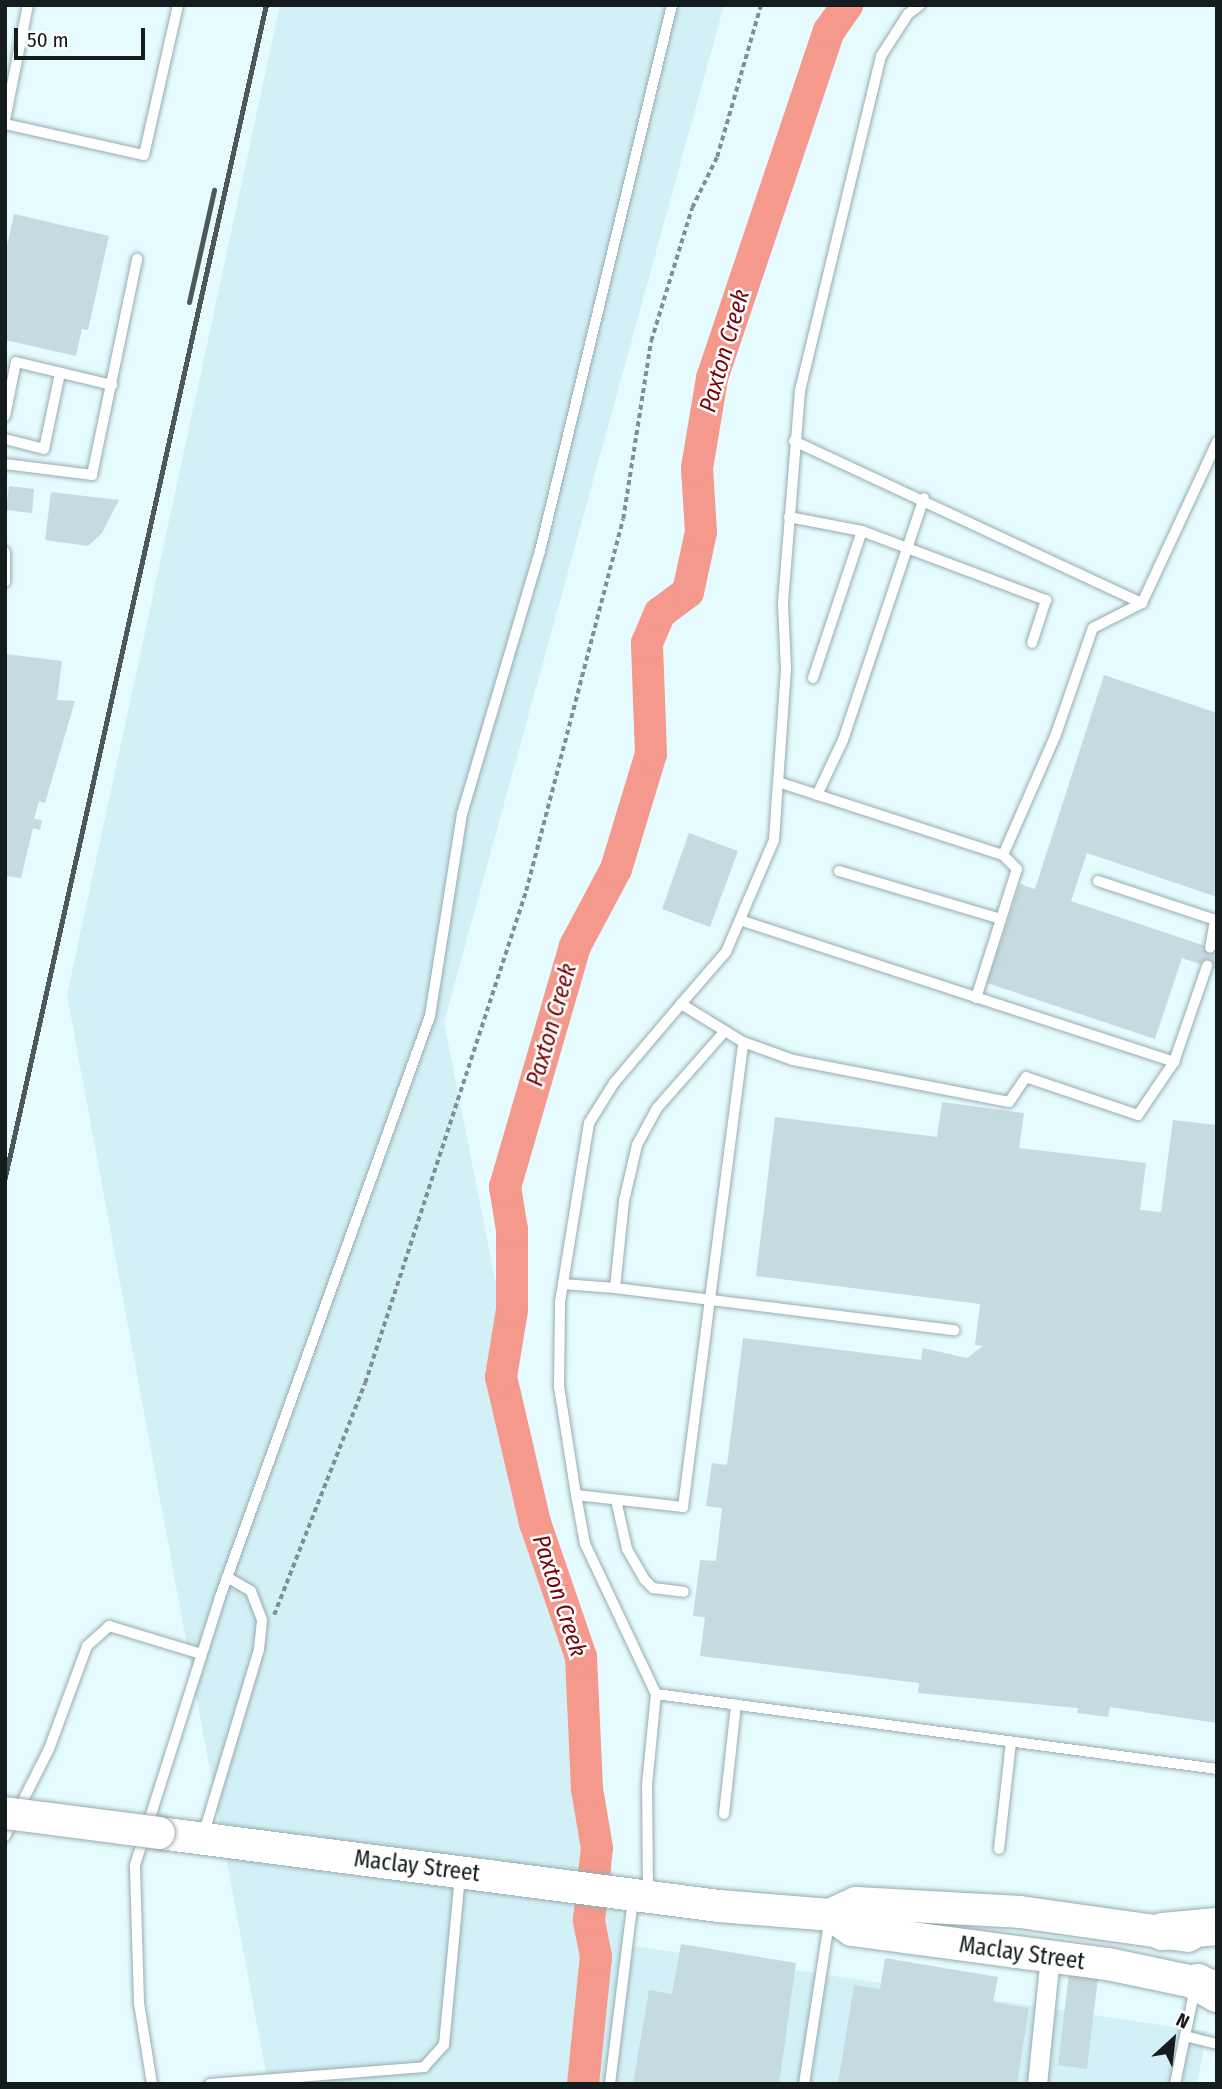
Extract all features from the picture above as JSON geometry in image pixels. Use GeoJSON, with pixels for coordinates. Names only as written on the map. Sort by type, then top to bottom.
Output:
{"type":"FeatureCollection","features":[{"type":"Feature","properties":{"kind":"highway"},"geometry":{"type":"LineString","coordinates":[[1162,1931],[1217,1926]]}},
{"type":"Feature","properties":{"kind":"main road","name":"Maclay Street"},"geometry":{"type":"LineString","coordinates":[[5,1813],[616,1892],[830,1915],[852,1930],[1050,1956],[1210,1987]]}},
{"type":"Feature","properties":{"kind":"main road","name":"Maclay Street"},"geometry":{"type":"LineString","coordinates":[[830,1915],[856,1903],[1034,1913],[1162,1931],[1217,1944]]}},
{"type":"Feature","properties":{"kind":"street"},"geometry":{"type":"LineString","coordinates":[[1037,2084],[1050,1956]]}},
{"type":"Feature","properties":{"kind":"lane"},"geometry":{"type":"LineString","coordinates":[[28,5],[5,122],[144,155],[178,5]]}},
{"type":"Feature","properties":{"kind":"lane"},"geometry":{"type":"LineString","coordinates":[[152,2084],[139,2003],[135,1865],[227,1577],[430,1016],[462,814],[540,551],[672,5]]}},
{"type":"Feature","properties":{"kind":"lane"},"geometry":{"type":"LineString","coordinates":[[610,2084],[616,1892],[647,1786],[656,1694],[589,1556],[576,1495],[559,1387],[563,1284],[589,1122],[614,1083],[726,952],[774,840],[789,517],[800,391],[881,57],[908,14],[920,5]]}},
{"type":"Feature","properties":{"kind":"lane"},"geometry":{"type":"LineString","coordinates":[[5,464],[93,475],[137,259]]}},
{"type":"Feature","properties":{"kind":"lane"},"geometry":{"type":"LineString","coordinates":[[5,416],[16,362],[111,385]]}},
{"type":"Feature","properties":{"kind":"lane"},"geometry":{"type":"LineString","coordinates":[[5,439],[44,449],[60,373]]}},
{"type":"Feature","properties":{"kind":"lane"},"geometry":{"type":"LineString","coordinates":[[794,441],[924,498],[1142,603]]}},
{"type":"Feature","properties":{"kind":"lane"},"geometry":{"type":"LineString","coordinates":[[1003,855],[1056,734],[1093,628],[1142,603],[1217,442]]}},
{"type":"Feature","properties":{"kind":"lane"},"geometry":{"type":"LineString","coordinates":[[817,795],[843,740],[924,498]]}},
{"type":"Feature","properties":{"kind":"lane"},"geometry":{"type":"LineString","coordinates":[[789,517],[862,531],[1046,600],[1032,643]]}},
{"type":"Feature","properties":{"kind":"lane"},"geometry":{"type":"LineString","coordinates":[[813,678],[862,531]]}},
{"type":"Feature","properties":{"kind":"lane"},"geometry":{"type":"LineString","coordinates":[[5,552],[5,582]]}},
{"type":"Feature","properties":{"kind":"lane"},"geometry":{"type":"LineString","coordinates":[[778,782],[1003,855],[1017,869],[976,998]]}},
{"type":"Feature","properties":{"kind":"lane"},"geometry":{"type":"LineString","coordinates":[[839,871],[1001,919]]}},
{"type":"Feature","properties":{"kind":"lane"},"geometry":{"type":"LineString","coordinates":[[1098,881],[1214,920],[1210,948]]}},
{"type":"Feature","properties":{"kind":"lane"},"geometry":{"type":"LineString","coordinates":[[740,920],[1174,1062]]}},
{"type":"Feature","properties":{"kind":"lane"},"geometry":{"type":"LineString","coordinates":[[681,1003],[743,1042],[793,1060],[1009,1102],[1026,1077],[1138,1115],[1174,1062],[1207,967]]}},
{"type":"Feature","properties":{"kind":"lane"},"geometry":{"type":"LineString","coordinates":[[615,1289],[624,1201],[638,1145],[657,1108],[726,1031]]}},
{"type":"Feature","properties":{"kind":"lane"},"geometry":{"type":"LineString","coordinates":[[576,1495],[683,1507],[743,1042]]}},
{"type":"Feature","properties":{"kind":"lane"},"geometry":{"type":"LineString","coordinates":[[563,1284],[711,1297],[954,1330]]}},
{"type":"Feature","properties":{"kind":"lane"},"geometry":{"type":"LineString","coordinates":[[616,1500],[627,1549],[644,1579],[653,1588],[684,1592]]}},
{"type":"Feature","properties":{"kind":"lane"},"geometry":{"type":"LineString","coordinates":[[202,1838],[259,1649],[262,1620],[251,1591],[227,1577]]}},
{"type":"Feature","properties":{"kind":"lane"},"geometry":{"type":"LineString","coordinates":[[5,1836],[49,1749],[86,1646],[109,1626],[201,1654]]}},
{"type":"Feature","properties":{"kind":"lane"},"geometry":{"type":"LineString","coordinates":[[656,1694],[1217,1769]]}},
{"type":"Feature","properties":{"kind":"lane"},"geometry":{"type":"LineString","coordinates":[[724,1814],[736,1705]]}},
{"type":"Feature","properties":{"kind":"lane"},"geometry":{"type":"LineString","coordinates":[[999,1849],[1011,1742]]}},
{"type":"Feature","properties":{"kind":"lane"},"geometry":{"type":"LineString","coordinates":[[210,2084],[424,2067],[444,2045],[461,1872]]}},
{"type":"Feature","properties":{"kind":"lane"},"geometry":{"type":"LineString","coordinates":[[804,2084],[830,1915]]}},
{"type":"Feature","properties":{"kind":"lane"},"geometry":{"type":"LineString","coordinates":[[1175,2084],[1185,2036],[1210,1987]]}},
{"type":"Feature","properties":{"kind":"lane"},"geometry":{"type":"LineString","coordinates":[[1185,2036],[1217,2045]]}},
{"type":"Feature","properties":{"kind":"path"},"geometry":{"type":"LineString","coordinates":[[259,1649],[365,1383],[526,891],[623,519],[651,341],[692,208],[717,157],[761,5]]}},
{"type":"Feature","properties":{"kind":"shaded area"},"geometry":{"type":"Polygon","coordinates":[[[280,5],[724,5],[444,1022],[627,1945],[1207,2032],[1197,2084],[268,2084],[67,995],[280,5]]]}},
{"type":"Feature","properties":{"kind":"building"},"geometry":{"type":"Polygon","coordinates":[[[14,214],[109,236],[88,330],[82,329],[76,356],[5,340],[5,255],[14,214]]]}},
{"type":"Feature","properties":{"kind":"building"},"geometry":{"type":"Polygon","coordinates":[[[9,486],[34,489],[32,513],[6,510],[9,486]]]}},
{"type":"Feature","properties":{"kind":"building"},"geometry":{"type":"Polygon","coordinates":[[[51,492],[119,500],[102,533],[88,546],[45,540],[51,492]]]}},
{"type":"Feature","properties":{"kind":"building"},"geometry":{"type":"Polygon","coordinates":[[[6,654],[62,661],[57,700],[75,701],[45,803],[39,801],[34,819],[42,820],[40,830],[33,828],[21,878],[5,876],[6,654]]]}},
{"type":"Feature","properties":{"kind":"building"},"geometry":{"type":"Polygon","coordinates":[[[1104,675],[1217,713],[1217,897],[1087,853],[1071,901],[1217,950],[1217,970],[1182,958],[1155,1039],[987,983],[1020,884],[1035,889],[1104,675]]]}},
{"type":"Feature","properties":{"kind":"building"},"geometry":{"type":"Polygon","coordinates":[[[689,833],[738,851],[710,927],[662,909],[689,833]]]}},
{"type":"Feature","properties":{"kind":"building"},"geometry":{"type":"Polygon","coordinates":[[[942,1102],[1024,1113],[1019,1148],[1146,1163],[1140,1210],[1161,1212],[1173,1120],[1217,1125],[1217,1723],[1110,1707],[1108,1717],[1077,1713],[1078,1708],[918,1693],[919,1683],[700,1656],[705,1617],[693,1616],[700,1560],[716,1561],[722,1508],[706,1506],[712,1463],[727,1465],[743,1338],[921,1360],[923,1348],[967,1358],[983,1346],[975,1345],[980,1304],[756,1276],[775,1117],[937,1137],[942,1102]]]}},
{"type":"Feature","properties":{"kind":"building"},"geometry":{"type":"Polygon","coordinates":[[[681,1944],[796,1963],[779,2084],[633,2084],[649,1990],[672,1994],[681,1944]]]}},
{"type":"Feature","properties":{"kind":"building"},"geometry":{"type":"Polygon","coordinates":[[[885,1958],[998,1977],[993,2002],[1029,2008],[1017,2084],[838,2084],[854,1985],[880,1989],[885,1958]]]}},
{"type":"Feature","properties":{"kind":"building"},"geometry":{"type":"Polygon","coordinates":[[[1069,1974],[1098,1978],[1087,2069],[1058,2065],[1069,1974]]]}},
{"type":"Feature","properties":{"kind":"waterway","name":"Paxton Creek"},"geometry":{"type":"LineString","coordinates":[[583,2084],[596,1957],[589,1920],[597,1848],[587,1789],[581,1657],[535,1523],[501,1377],[512,1310],[512,1230],[505,1187],[575,946],[616,869],[651,754],[647,643],[660,613],[688,592],[701,532],[697,468],[712,378],[829,31],[847,5]]}},
{"type":"Feature","properties":{"kind":"railway"},"geometry":{"type":"LineString","coordinates":[[5,1177],[266,5]]}},
{"type":"Feature","properties":{"kind":"railway"},"geometry":{"type":"LineString","coordinates":[[189,302],[214,190]]}}]}
